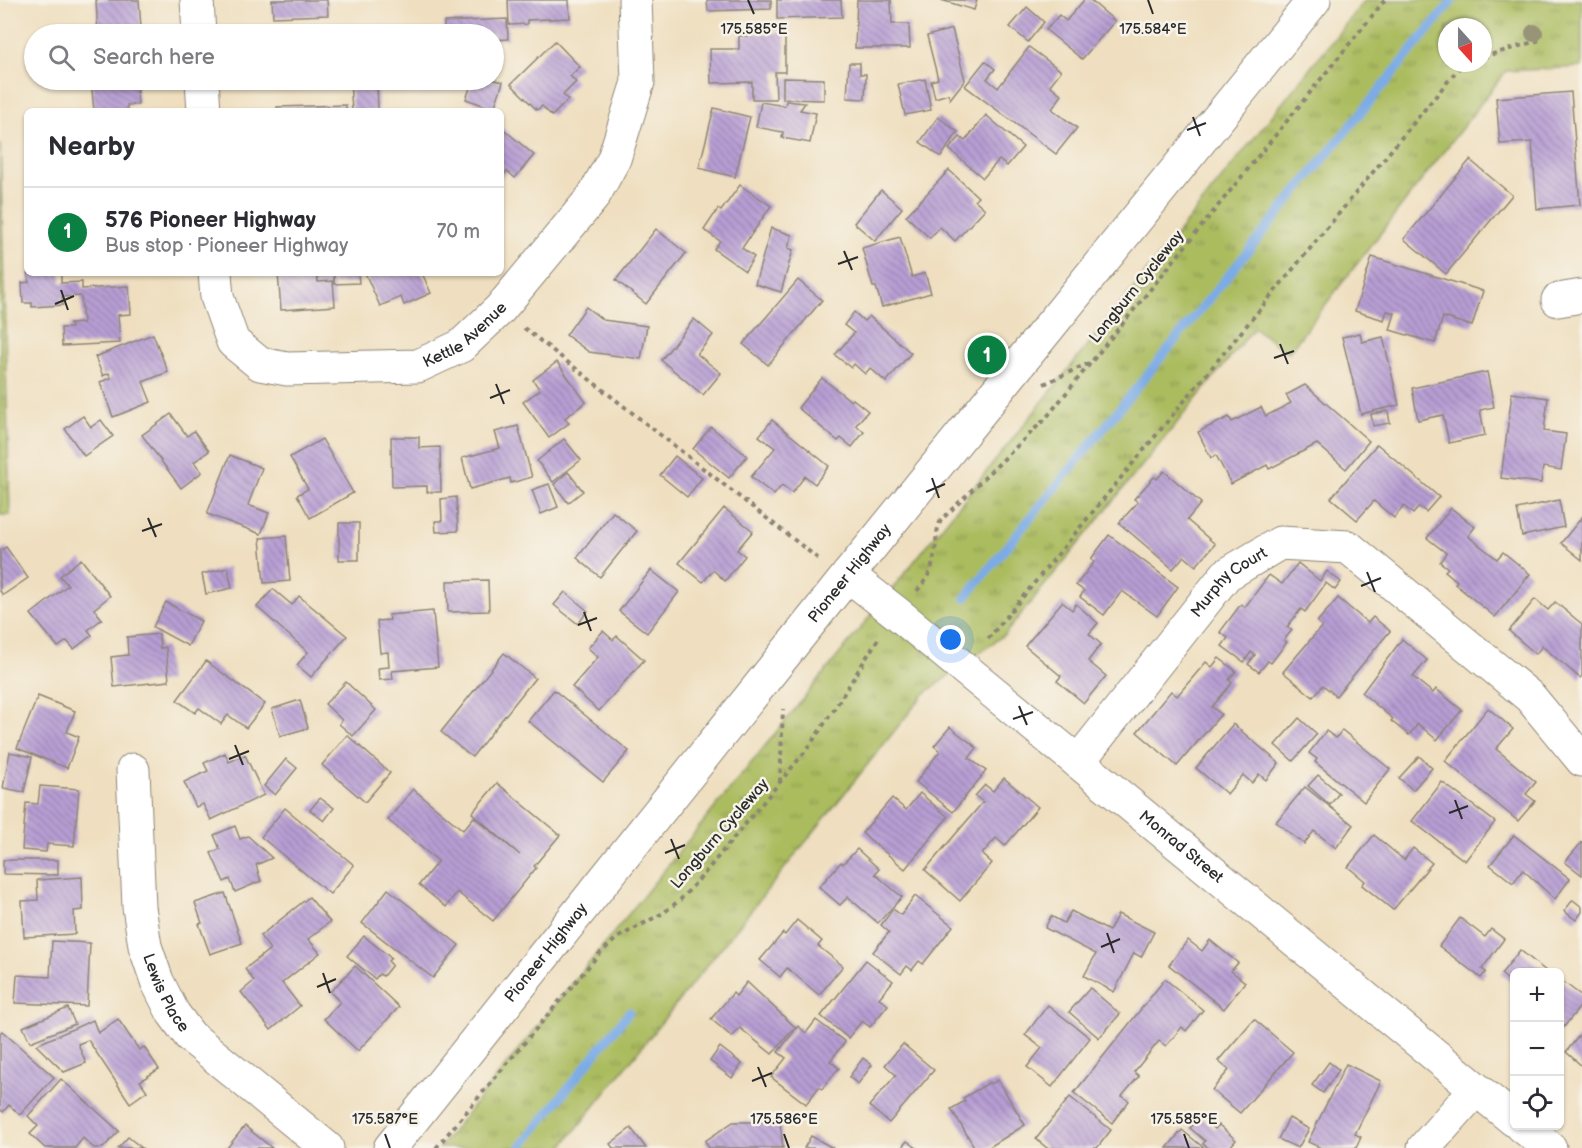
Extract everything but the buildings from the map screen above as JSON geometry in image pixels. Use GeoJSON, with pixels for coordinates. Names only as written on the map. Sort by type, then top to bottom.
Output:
{"type":"FeatureCollection","features":[{"type":"Feature","properties":{"kind":"street"},"geometry":{"type":"LineString","coordinates":[[197,0],[198,24]]}},
{"type":"Feature","properties":{"kind":"street","name":"Kettle Avenue"},"geometry":{"type":"LineString","coordinates":[[215,276],[217,297],[233,342],[260,364],[288,369],[418,366],[461,346],[500,309],[594,197],[614,159],[638,82],[635,0]]}},
{"type":"Feature","properties":{"kind":"street","name":"Pioneer Highway"},"geometry":{"type":"LineString","coordinates":[[390,1148],[848,575],[1314,0]]}},
{"type":"Feature","properties":{"kind":"street"},"geometry":{"type":"LineString","coordinates":[[203,90],[204,108]]}},
{"type":"Feature","properties":{"kind":"street","name":"Murphy Court"},"geometry":{"type":"LineString","coordinates":[[1078,762],[1226,575],[1280,543],[1348,547],[1530,697],[1582,760]]}},
{"type":"Feature","properties":{"kind":"street","name":"Monrad Street"},"geometry":{"type":"LineString","coordinates":[[848,575],[1510,1116]]}},
{"type":"Feature","properties":{"kind":"street","name":"Lewis Place"},"geometry":{"type":"LineString","coordinates":[[133,770],[139,907],[144,946],[157,981],[173,1012],[190,1036],[327,1148]]}},
{"type":"Feature","properties":{"kind":"street"},"geometry":{"type":"LineString","coordinates":[[1424,1148],[1476,1089]]}},
{"type":"Feature","properties":{"kind":"street"},"geometry":{"type":"LineString","coordinates":[[1528,1130],[1550,1148]]}},
{"type":"Feature","properties":{"kind":"path","name":"Longburn Cycleway"},"geometry":{"type":"LineString","coordinates":[[937,527],[946,514],[1046,418],[1385,0]]}},
{"type":"Feature","properties":{"kind":"path"},"geometry":{"type":"LineString","coordinates":[[1492,54],[1540,40]]}},
{"type":"Feature","properties":{"kind":"path"},"geometry":{"type":"LineString","coordinates":[[988,639],[1455,72]]}},
{"type":"Feature","properties":{"kind":"path"},"geometry":{"type":"LineString","coordinates":[[500,309],[816,557],[848,575]]}},
{"type":"Feature","properties":{"kind":"path"},"geometry":{"type":"LineString","coordinates":[[920,587],[932,568],[937,527],[932,522]]}},
{"type":"Feature","properties":{"kind":"path","name":"Longburn Cycleway"},"geometry":{"type":"LineString","coordinates":[[436,1148],[599,954],[617,938],[663,913],[680,900],[703,875],[780,784],[833,711],[876,642]]}},
{"type":"Feature","properties":{"kind":"path"},"geometry":{"type":"LineString","coordinates":[[780,784],[783,701]]}},
{"type":"Feature","properties":{"kind":"green space"},"geometry":{"type":"Polygon","coordinates":[[[1365,0],[1582,0],[1582,67],[1506,71],[1288,353],[1254,328],[1005,634],[924,694],[561,1148],[439,1148],[1365,0]]]}},
{"type":"Feature","properties":{"kind":"green space"},"geometry":{"type":"Polygon","coordinates":[[[0,144],[10,515],[0,515],[0,144]]]}},
{"type":"Feature","properties":{"kind":"waterway"},"geometry":{"type":"LineString","coordinates":[[965,598],[1453,0]]}},
{"type":"Feature","properties":{"kind":"waterway"},"geometry":{"type":"LineString","coordinates":[[520,1148],[629,1012]]}},
{"type":"Feature","properties":{"kind":"place","name":"576 Pioneer Highway"},"geometry":{"type":"Point","coordinates":[987,355]}}]}
